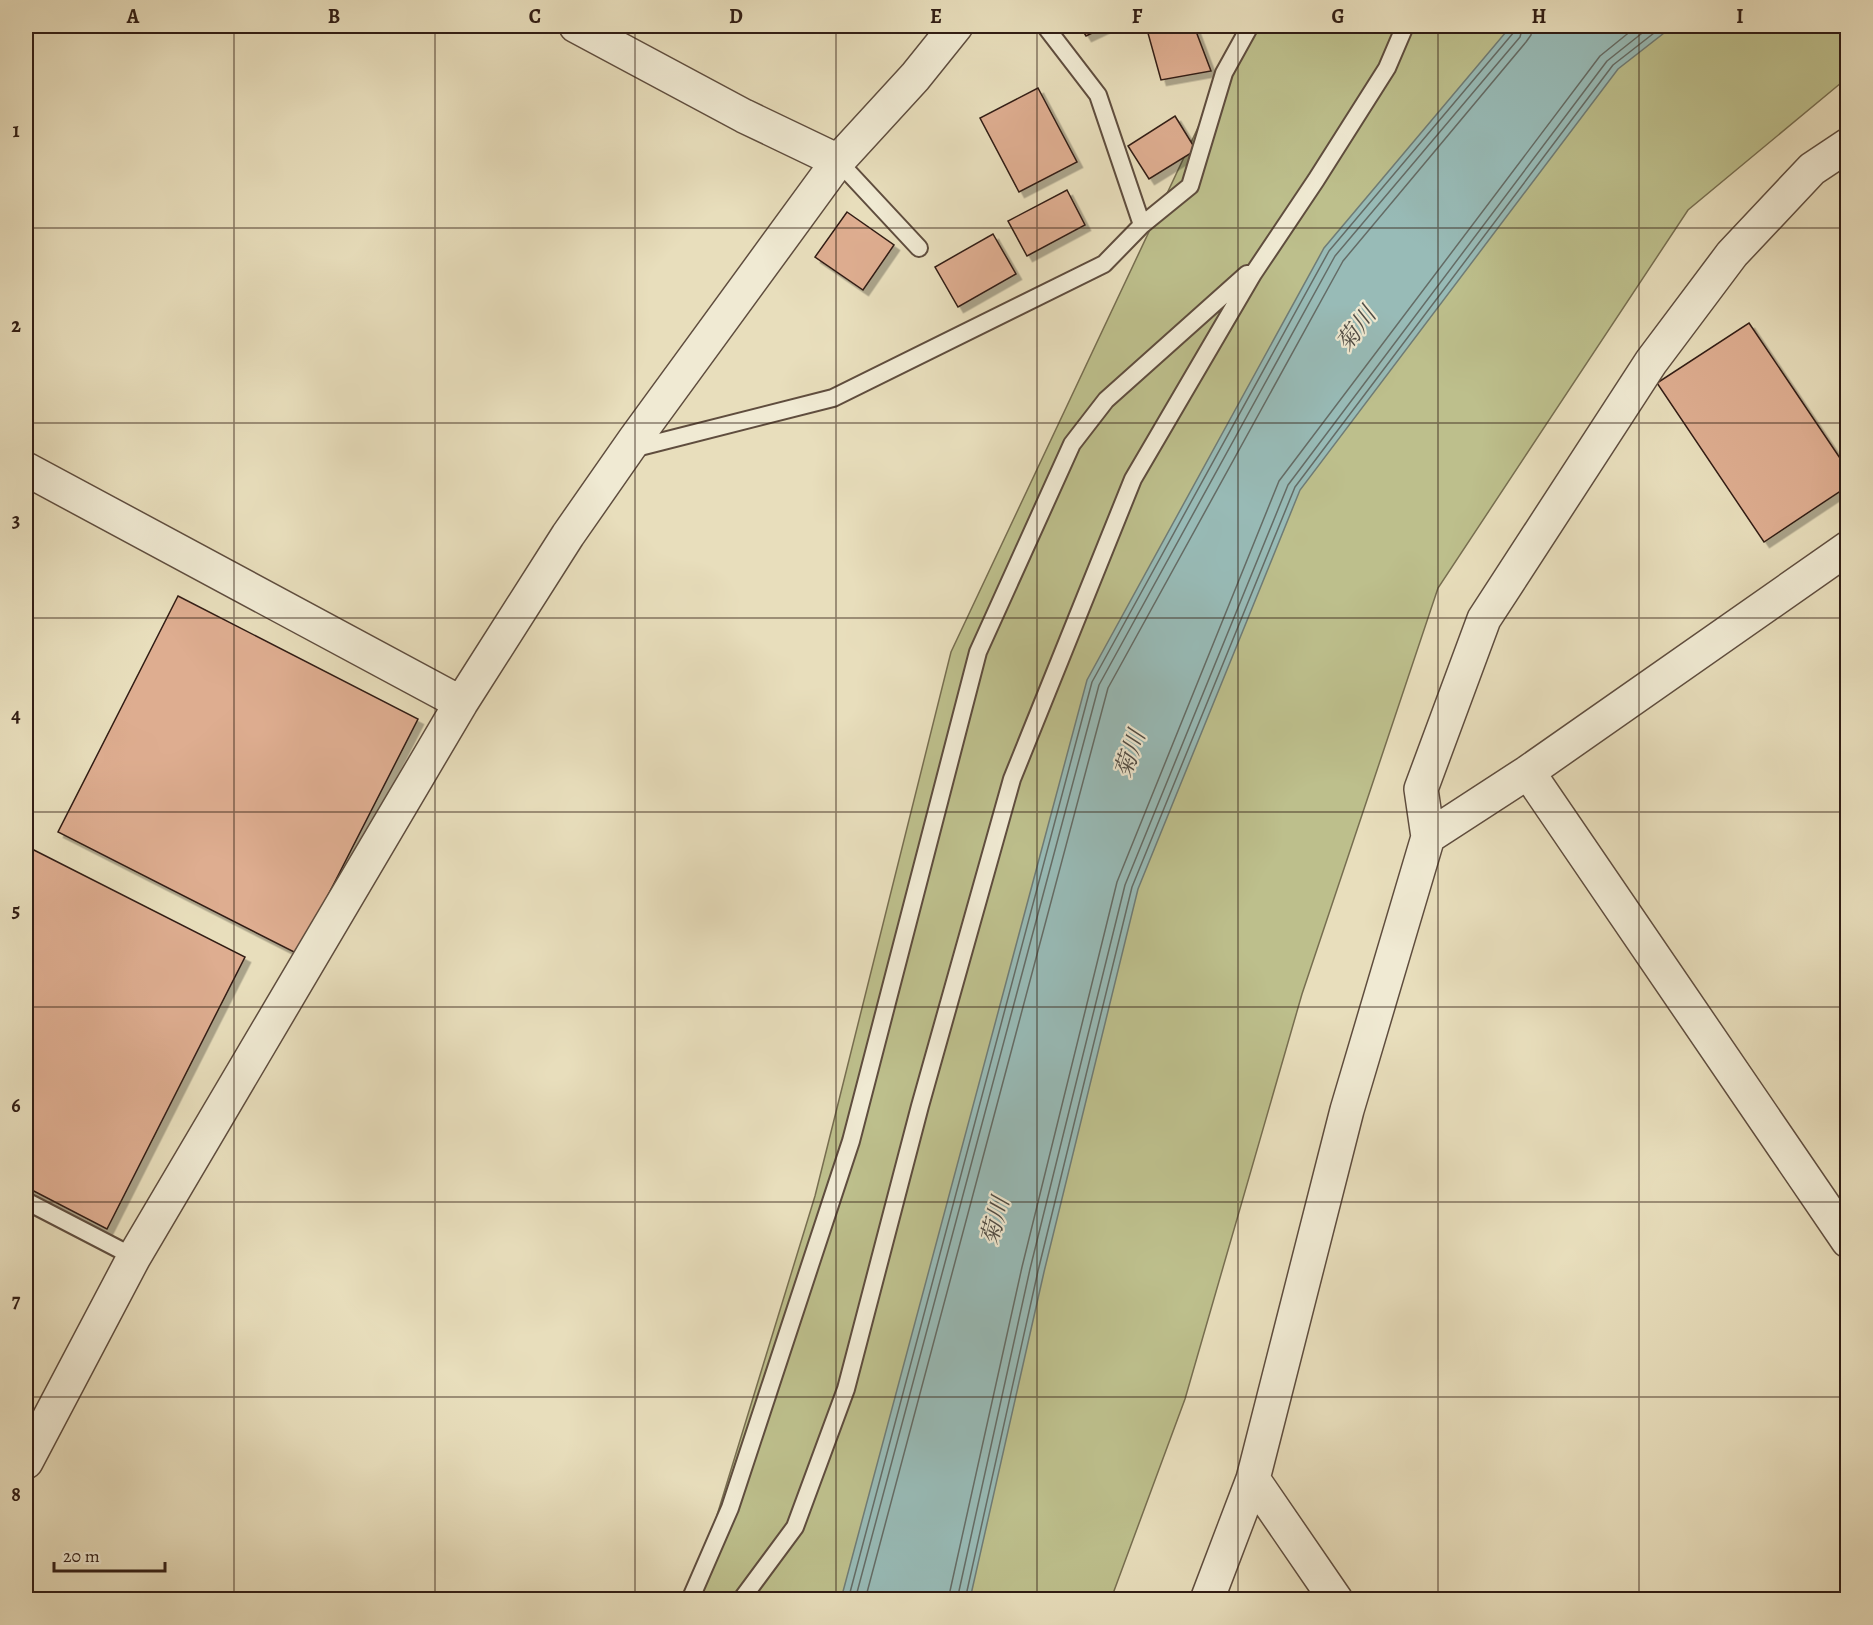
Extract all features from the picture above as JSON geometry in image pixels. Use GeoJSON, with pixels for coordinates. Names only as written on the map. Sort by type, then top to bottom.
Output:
{"type":"FeatureCollection","features":[{"type":"Feature","properties":{"kind":"street"},"geometry":{"type":"LineString","coordinates":[[576,26],[744,116],[838,161]]}},
{"type":"Feature","properties":{"kind":"street"},"geometry":{"type":"LineString","coordinates":[[26,1462],[134,1257],[461,703],[568,536],[838,161],[915,77],[956,26]]}},
{"type":"Feature","properties":{"kind":"street"},"geometry":{"type":"LineString","coordinates":[[1207,1599],[1253,1479],[1347,1110],[1428,837],[1421,789],[1484,619],[1651,362],[1732,254],[1812,170],[1848,145]]}},
{"type":"Feature","properties":{"kind":"street"},"geometry":{"type":"LineString","coordinates":[[26,469],[461,703]]}},
{"type":"Feature","properties":{"kind":"street"},"geometry":{"type":"LineString","coordinates":[[1428,837],[1528,772],[1848,548]]}},
{"type":"Feature","properties":{"kind":"street"},"geometry":{"type":"LineString","coordinates":[[1528,772],[1848,1241]]}},
{"type":"Feature","properties":{"kind":"street"},"geometry":{"type":"LineString","coordinates":[[1253,1479],[1336,1599]]}},
{"type":"Feature","properties":{"kind":"lane"},"geometry":{"type":"LineString","coordinates":[[1045,26],[1098,95],[1142,225]]}},
{"type":"Feature","properties":{"kind":"lane"},"geometry":{"type":"LineString","coordinates":[[628,450],[833,398],[1104,264],[1142,225],[1190,186],[1224,73],[1250,26]]}},
{"type":"Feature","properties":{"kind":"lane"},"geometry":{"type":"LineString","coordinates":[[741,1599],[795,1527],[846,1389],[920,1106],[1012,778],[1133,479],[1261,262],[1387,68],[1405,26]]}},
{"type":"Feature","properties":{"kind":"lane"},"geometry":{"type":"LineString","coordinates":[[838,161],[919,248]]}},
{"type":"Feature","properties":{"kind":"lane"},"geometry":{"type":"LineString","coordinates":[[690,1599],[730,1508],[851,1141],[978,652],[1072,444],[1106,400],[1261,262]]}},
{"type":"Feature","properties":{"kind":"lane"},"geometry":{"type":"LineString","coordinates":[[26,1201],[134,1257]]}},
{"type":"Feature","properties":{"kind":"green space"},"geometry":{"type":"Polygon","coordinates":[[[1261,26],[1847,26],[1847,78],[1688,210],[1438,588],[1302,994],[1185,1399],[1111,1599],[691,1600],[815,1196],[951,652],[1228,64],[1261,26]]]}},
{"type":"Feature","properties":{"kind":"water","name":"菊川"},"geometry":{"type":"Polygon","coordinates":[[[1511,26],[1673,26],[1618,69],[1300,490],[1138,889],[1044,1272],[970,1599],[841,1599],[1087,680],[1324,248],[1511,26]]]}},
{"type":"Feature","properties":{"kind":"building"},"geometry":{"type":"Polygon","coordinates":[[[1080,26],[1107,26],[1086,36],[1080,26]]]}},
{"type":"Feature","properties":{"kind":"building"},"geometry":{"type":"Polygon","coordinates":[[[1146,26],[1194,26],[1211,71],[1161,80],[1146,26]]]}},
{"type":"Feature","properties":{"kind":"building"},"geometry":{"type":"Polygon","coordinates":[[[1038,88],[1077,162],[1019,192],[980,118],[1038,88]]]}},
{"type":"Feature","properties":{"kind":"building"},"geometry":{"type":"Polygon","coordinates":[[[1175,116],[1196,150],[1149,179],[1128,146],[1175,116]]]}},
{"type":"Feature","properties":{"kind":"building"},"geometry":{"type":"Polygon","coordinates":[[[1067,190],[1085,225],[1027,256],[1008,221],[1067,190]]]}},
{"type":"Feature","properties":{"kind":"building"},"geometry":{"type":"Polygon","coordinates":[[[847,212],[894,245],[863,290],[815,257],[847,212]]]}},
{"type":"Feature","properties":{"kind":"building"},"geometry":{"type":"Polygon","coordinates":[[[993,234],[1016,274],[958,307],[935,267],[993,234]]]}},
{"type":"Feature","properties":{"kind":"building"},"geometry":{"type":"Polygon","coordinates":[[[1749,323],[1848,470],[1848,486],[1764,542],[1657,383],[1749,323]]]}},
{"type":"Feature","properties":{"kind":"building"},"geometry":{"type":"Polygon","coordinates":[[[178,596],[418,719],[298,954],[58,832],[178,596]]]}},
{"type":"Feature","properties":{"kind":"building"},"geometry":{"type":"Polygon","coordinates":[[[26,846],[245,957],[107,1229],[26,1187],[26,846]]]}}]}
